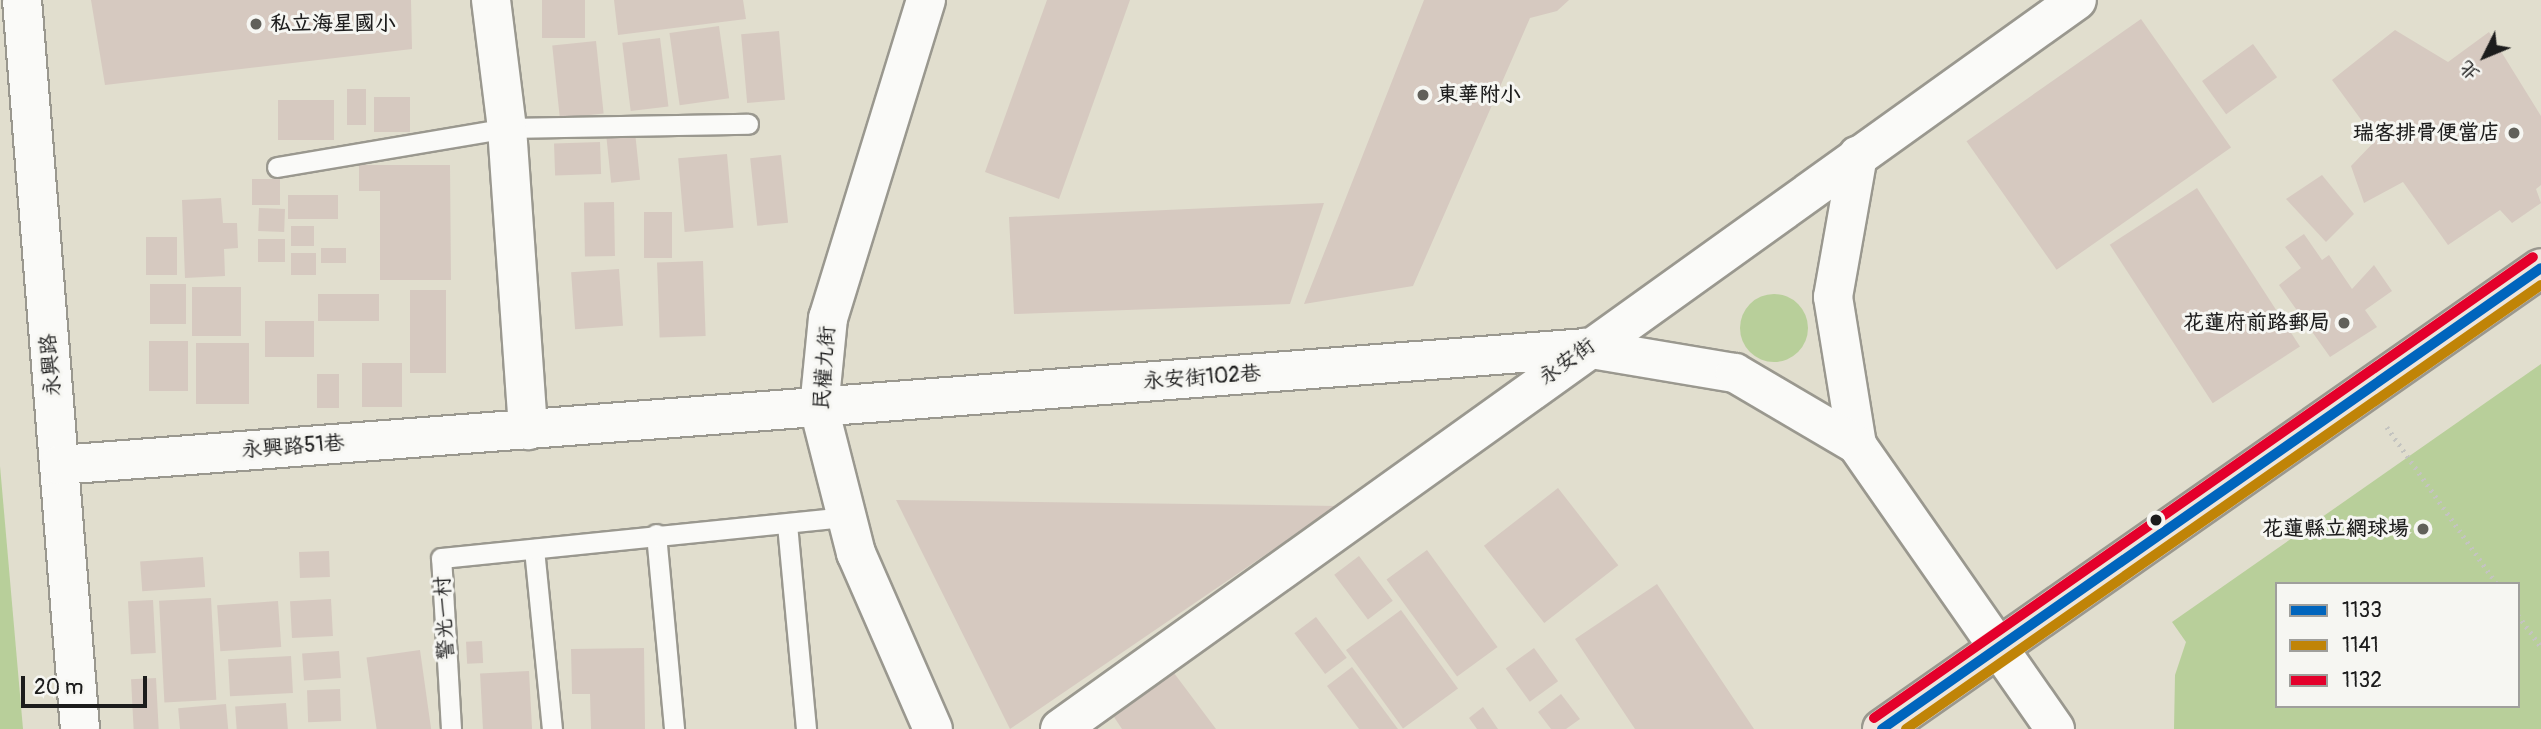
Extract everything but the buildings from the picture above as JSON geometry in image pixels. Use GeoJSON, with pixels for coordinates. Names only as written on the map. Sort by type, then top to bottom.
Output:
{"type":"FeatureCollection","features":[{"type":"Feature","properties":{"kind":"main road"},"geometry":{"type":"LineString","coordinates":[[1882,729],[2541,268]]}},
{"type":"Feature","properties":{"kind":"street","name":"永興路"},"geometry":{"type":"LineString","coordinates":[[22,0],[80,729]]}},
{"type":"Feature","properties":{"kind":"street"},"geometry":{"type":"LineString","coordinates":[[491,0],[507,128],[528,430]]}},
{"type":"Feature","properties":{"kind":"street","name":"民權九街"},"geometry":{"type":"LineString","coordinates":[[926,0],[828,318],[819,408],[844,517],[933,729]]}},
{"type":"Feature","properties":{"kind":"street","name":"永安街"},"geometry":{"type":"LineString","coordinates":[[1060,729],[1585,348],[2077,0]]}},
{"type":"Feature","properties":{"kind":"street"},"geometry":{"type":"LineString","coordinates":[[1858,155],[1833,297],[1857,445],[2055,729]]}},
{"type":"Feature","properties":{"kind":"street","name":"永安街102巷"},"geometry":{"type":"LineString","coordinates":[[819,408],[1585,348],[1735,373],[1857,445]]}},
{"type":"Feature","properties":{"kind":"street","name":"永興路51巷"},"geometry":{"type":"LineString","coordinates":[[59,465],[819,408]]}},
{"type":"Feature","properties":{"kind":"lane"},"geometry":{"type":"LineString","coordinates":[[277,167],[507,128],[748,124]]}},
{"type":"Feature","properties":{"kind":"lane","name":"警光一村"},"geometry":{"type":"LineString","coordinates":[[451,729],[441,558],[656,534],[844,517]]}},
{"type":"Feature","properties":{"kind":"lane"},"geometry":{"type":"LineString","coordinates":[[787,524],[806,729]]}},
{"type":"Feature","properties":{"kind":"lane"},"geometry":{"type":"LineString","coordinates":[[656,534],[674,729]]}},
{"type":"Feature","properties":{"kind":"lane"},"geometry":{"type":"LineString","coordinates":[[534,548],[552,729]]}},
{"type":"Feature","properties":{"kind":"path"},"geometry":{"type":"LineString","coordinates":[[2363,393],[2496,582]]}},
{"type":"Feature","properties":{"kind":"path"},"geometry":{"type":"LineString","coordinates":[[2520,618],[2541,647]]}},
{"type":"Feature","properties":{"kind":"green space"},"geometry":{"type":"Polygon","coordinates":[[[1774,294],[1787,297],[1798,304],[1805,315],[1808,328],[1805,341],[1798,352],[1787,359],[1774,362],[1761,359],[1750,352],[1743,341],[1740,328],[1743,315],[1750,304],[1761,297],[1774,294]]]}},
{"type":"Feature","properties":{"kind":"green space","name":"花蓮縣立網球場"},"geometry":{"type":"Polygon","coordinates":[[[2541,364],[2541,729],[2174,729],[2175,675],[2186,642],[2172,622],[2541,364]]]}},
{"type":"Feature","properties":{"kind":"green space"},"geometry":{"type":"Polygon","coordinates":[[[0,466],[23,729],[0,729],[0,466]]]}},
{"type":"Feature","properties":{"kind":"transit line","name":"1132"},"geometry":{"type":"LineString","coordinates":[[1874,718],[2533,257]]}},
{"type":"Feature","properties":{"kind":"transit line","name":"1133"},"geometry":{"type":"LineString","coordinates":[[1882,729],[2541,268]]}},
{"type":"Feature","properties":{"kind":"transit line","name":"1141"},"geometry":{"type":"LineString","coordinates":[[1906,729],[2541,285]]}},
{"type":"Feature","properties":{"kind":"place","name":"私立海星國小"},"geometry":{"type":"Point","coordinates":[256,24]}},
{"type":"Feature","properties":{"kind":"place","name":"東華附小"},"geometry":{"type":"Point","coordinates":[1423,95]}},
{"type":"Feature","properties":{"kind":"place","name":"瑞客排骨便當店"},"geometry":{"type":"Point","coordinates":[2514,133]}},
{"type":"Feature","properties":{"kind":"place","name":"花蓮府前路郵局"},"geometry":{"type":"Point","coordinates":[2344,323]}},
{"type":"Feature","properties":{"kind":"place","name":"花蓮縣立網球場"},"geometry":{"type":"Point","coordinates":[2423,529]}}]}
